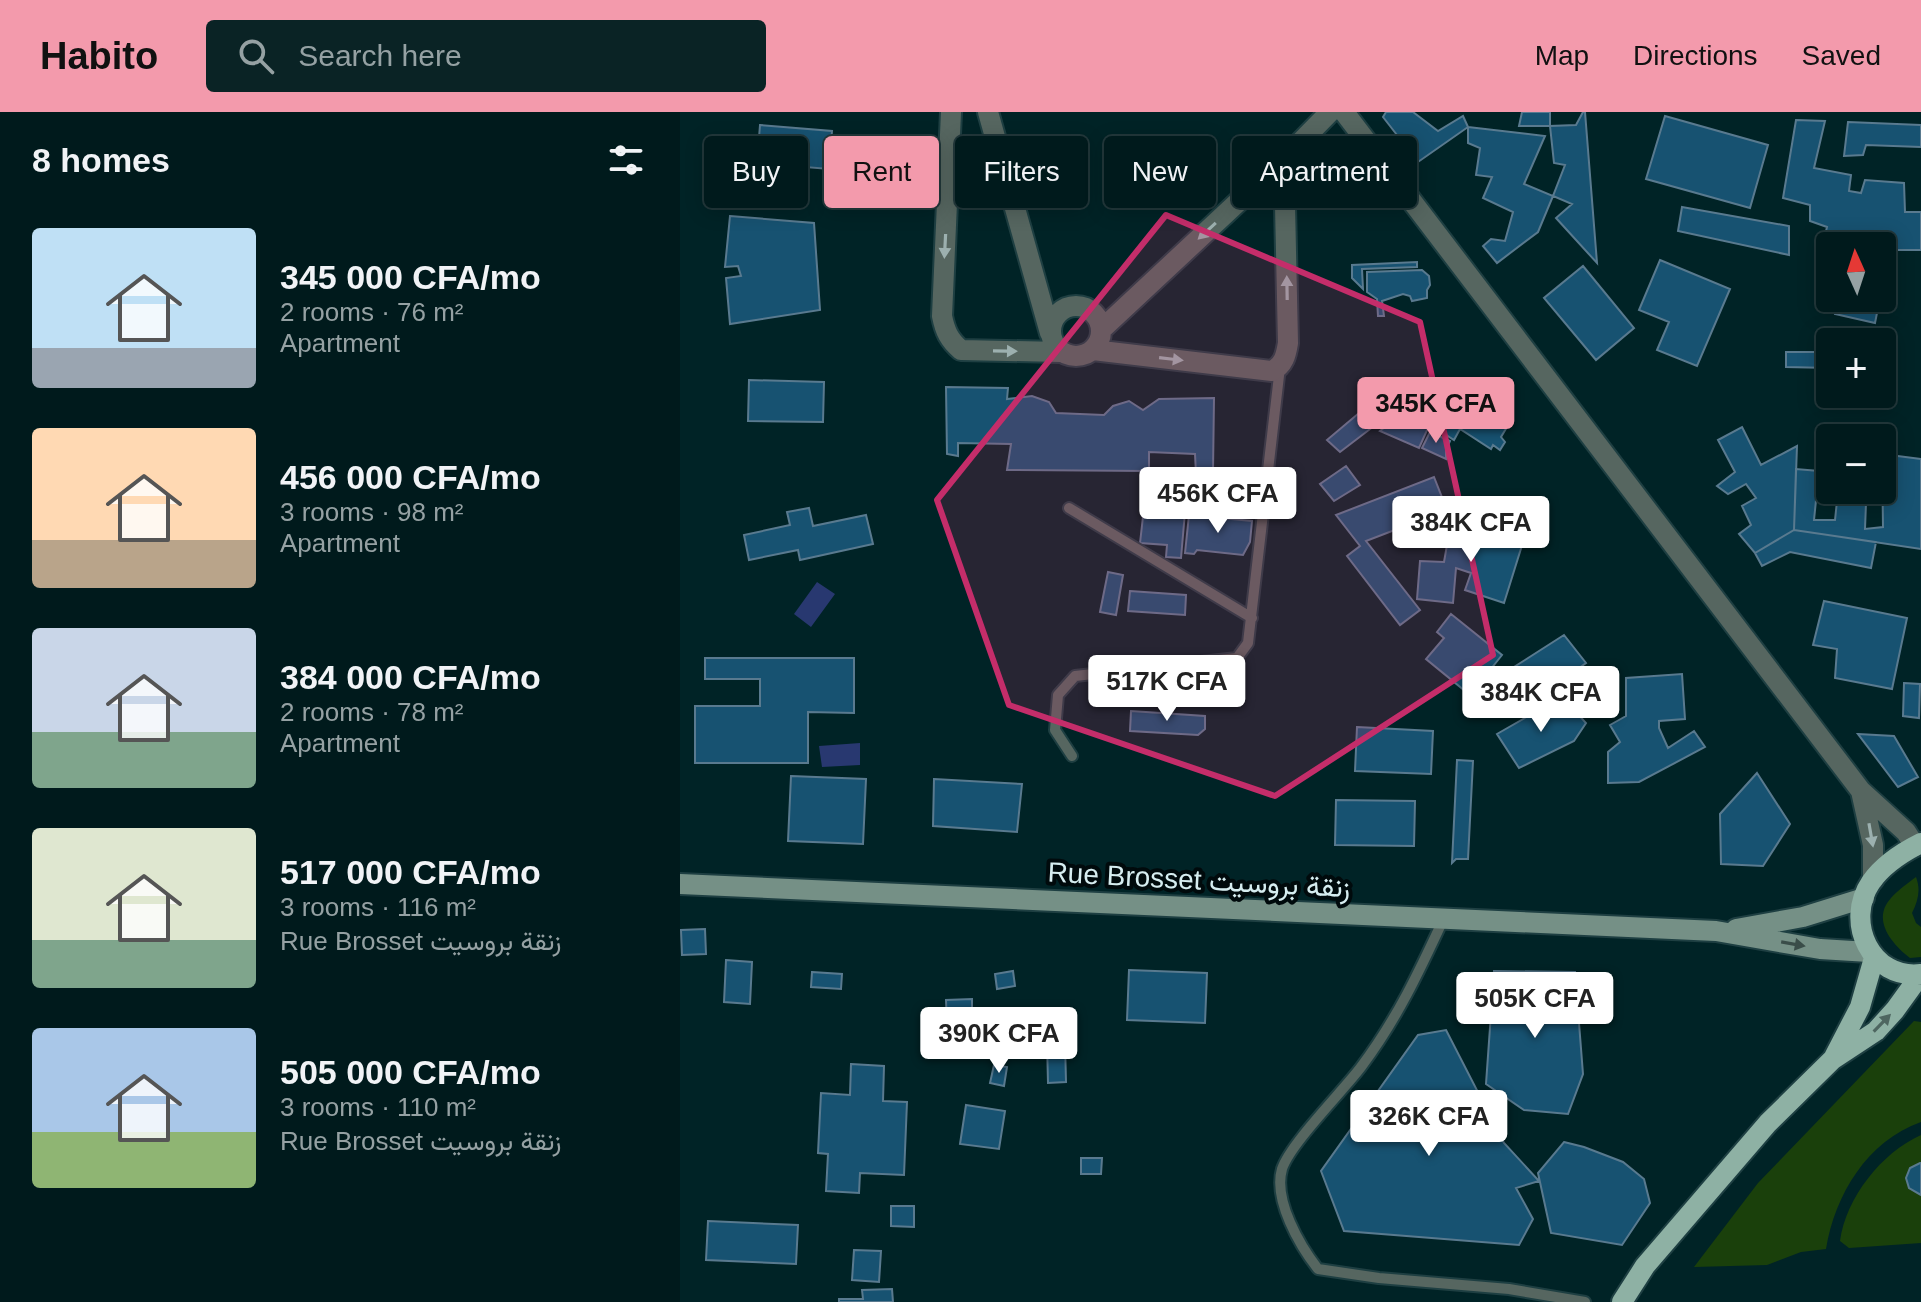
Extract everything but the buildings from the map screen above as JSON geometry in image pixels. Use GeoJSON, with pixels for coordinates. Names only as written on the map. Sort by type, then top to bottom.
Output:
{"type":"FeatureCollection","features":[{"type":"Feature","properties":{"kind":"main road"},"geometry":{"type":"LineString","coordinates":[[1918,844],[1892,860],[1873,880],[1864,898],[1862,935],[1872,955],[1897,973],[1921,974]]}},
{"type":"Feature","properties":{"kind":"main road","name":"Rue Brosset زنقة بروسيت"},"geometry":{"type":"LineString","coordinates":[[680,884],[1716,931]]}},
{"type":"Feature","properties":{"kind":"main road"},"geometry":{"type":"LineString","coordinates":[[1716,931],[1803,917],[1864,898]]}},
{"type":"Feature","properties":{"kind":"main road"},"geometry":{"type":"LineString","coordinates":[[1716,931],[1872,955]]}},
{"type":"Feature","properties":{"kind":"main road"},"geometry":{"type":"LineString","coordinates":[[1832,1060],[1860,1007],[1872,955]]}},
{"type":"Feature","properties":{"kind":"main road"},"geometry":{"type":"LineString","coordinates":[[1622,1302],[1645,1266],[1768,1123],[1832,1060],[1876,1031],[1921,974]]}},
{"type":"Feature","properties":{"kind":"street"},"geometry":{"type":"LineString","coordinates":[[951,112],[942,316],[945,330],[951,342],[961,350],[1061,352]]}},
{"type":"Feature","properties":{"kind":"street"},"geometry":{"type":"LineString","coordinates":[[988,112],[1053,344],[1072,357],[1083,356],[1093,350],[1100,340],[1102,329],[1098,318],[1090,310],[1068,306],[1058,312],[1052,321],[1050,333]]}},
{"type":"Feature","properties":{"kind":"street"},"geometry":{"type":"LineString","coordinates":[[1307,136],[1330,112]]}},
{"type":"Feature","properties":{"kind":"street"},"geometry":{"type":"LineString","coordinates":[[1344,112],[1861,791],[1918,844]]}},
{"type":"Feature","properties":{"kind":"street"},"geometry":{"type":"LineString","coordinates":[[1102,329],[1232,208]]}},
{"type":"Feature","properties":{"kind":"street"},"geometry":{"type":"LineString","coordinates":[[1093,350],[1272,371],[1281,365],[1288,343],[1285,208]]}},
{"type":"Feature","properties":{"kind":"street"},"geometry":{"type":"LineString","coordinates":[[1861,791],[1873,845],[1873,880]]}},
{"type":"Feature","properties":{"kind":"lane"},"geometry":{"type":"LineString","coordinates":[[1072,756],[1055,730],[1058,695],[1075,676],[1237,658],[1248,643],[1281,365]]}},
{"type":"Feature","properties":{"kind":"lane"},"geometry":{"type":"LineString","coordinates":[[1069,508],[1252,618]]}},
{"type":"Feature","properties":{"kind":"lane"},"geometry":{"type":"LineString","coordinates":[[1444,918],[1408,997],[1361,1067],[1291,1152],[1282,1170],[1283,1203],[1302,1249],[1318,1269],[1379,1278],[1509,1289],[1585,1302]]}},
{"type":"Feature","properties":{"kind":"highlighted area"},"geometry":{"type":"Polygon","coordinates":[[[1166,215],[1420,322],[1493,655],[1275,796],[1009,705],[937,500],[1166,215]]]}},
{"type":"Feature","properties":{"kind":"green space"},"geometry":{"type":"Polygon","coordinates":[[[1916,877],[1918,895],[1912,913],[1921,927],[1921,957],[1910,958],[1891,939],[1883,923],[1883,915],[1891,898],[1916,877]]]}},
{"type":"Feature","properties":{"kind":"green space"},"geometry":{"type":"Polygon","coordinates":[[[1914,1021],[1921,1022],[1921,1122],[1885,1142],[1857,1172],[1837,1209],[1826,1249],[1801,1252],[1767,1265],[1694,1267],[1758,1183],[1914,1021]]]}},
{"type":"Feature","properties":{"kind":"green space"},"geometry":{"type":"Polygon","coordinates":[[[1921,1135],[1921,1243],[1849,1248],[1840,1241],[1858,1193],[1892,1153],[1921,1135]]]}},
{"type":"Feature","properties":{"kind":"water"},"geometry":{"type":"Polygon","coordinates":[[[817,582],[835,594],[811,627],[794,614],[817,582]]]}},
{"type":"Feature","properties":{"kind":"water"},"geometry":{"type":"Polygon","coordinates":[[[860,743],[860,765],[822,767],[819,746],[860,743]]]}}]}
